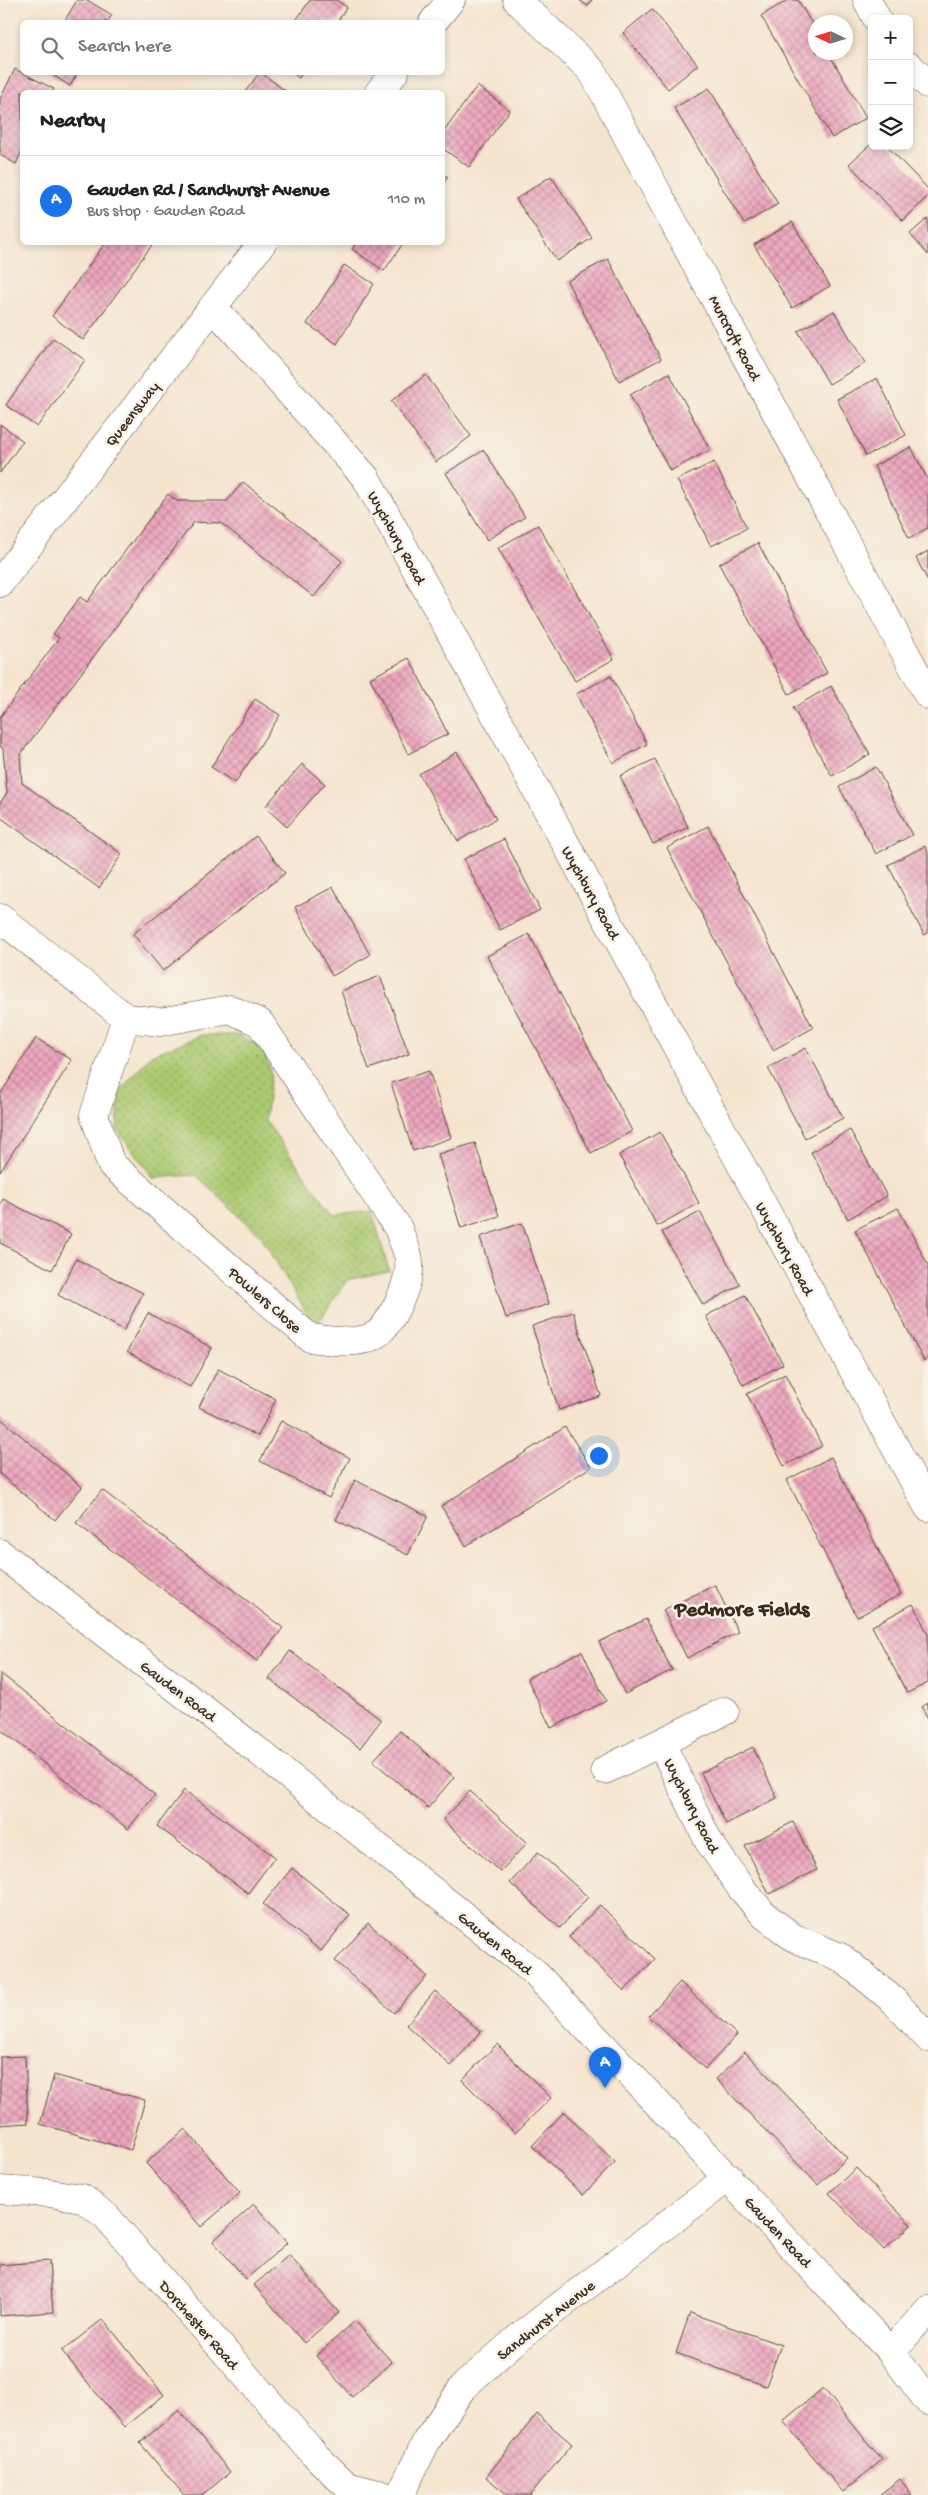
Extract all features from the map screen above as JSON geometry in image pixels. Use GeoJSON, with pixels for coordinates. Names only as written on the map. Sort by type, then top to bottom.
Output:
{"type":"FeatureCollection","features":[{"type":"Feature","properties":{"kind":"street"},"geometry":{"type":"LineString","coordinates":[[435,20],[451,0]]}},
{"type":"Feature","properties":{"kind":"street","name":"Murcroft Road"},"geometry":{"type":"LineString","coordinates":[[517,0],[592,71],[928,695]]}},
{"type":"Feature","properties":{"kind":"street"},"geometry":{"type":"LineString","coordinates":[[867,0],[875,15]]}},
{"type":"Feature","properties":{"kind":"street"},"geometry":{"type":"LineString","coordinates":[[913,70],[928,84]]}},
{"type":"Feature","properties":{"kind":"street"},"geometry":{"type":"LineString","coordinates":[[381,90],[393,75]]}},
{"type":"Feature","properties":{"kind":"street","name":"Queensway"},"geometry":{"type":"LineString","coordinates":[[0,583],[261,245]]}},
{"type":"Feature","properties":{"kind":"street","name":"Wychbury Road"},"geometry":{"type":"LineString","coordinates":[[213,307],[366,478],[928,1507]]}},
{"type":"Feature","properties":{"kind":"street"},"geometry":{"type":"LineString","coordinates":[[2,924],[126,1018]]}},
{"type":"Feature","properties":{"kind":"street","name":"Powlers Close"},"geometry":{"type":"LineString","coordinates":[[230,1009],[260,1023],[398,1228],[410,1262],[403,1291],[394,1315],[375,1335],[348,1342],[310,1338],[111,1164],[94,1115],[126,1018],[160,1022],[230,1009]]}},
{"type":"Feature","properties":{"kind":"street","name":"Gauden Road"},"geometry":{"type":"LineString","coordinates":[[0,1552],[258,1751],[534,1972],[729,2177],[891,2352],[928,2401]]}},
{"type":"Feature","properties":{"kind":"street"},"geometry":{"type":"LineString","coordinates":[[605,1770],[725,1711]]}},
{"type":"Feature","properties":{"kind":"street","name":"Wychbury Road"},"geometry":{"type":"LineString","coordinates":[[661,1743],[709,1842],[741,1888],[764,1914],[794,1938],[842,1958],[894,2001],[928,2038]]}},
{"type":"Feature","properties":{"kind":"street","name":"Sandhurst Avenue"},"geometry":{"type":"LineString","coordinates":[[400,2495],[427,2440],[463,2387],[518,2338],[729,2177]]}},
{"type":"Feature","properties":{"kind":"street","name":"Dorchester Road"},"geometry":{"type":"LineString","coordinates":[[0,2190],[49,2193],[82,2198],[106,2216],[317,2457],[347,2486],[383,2495]]}},
{"type":"Feature","properties":{"kind":"street"},"geometry":{"type":"LineString","coordinates":[[891,2352],[928,2310]]}},
{"type":"Feature","properties":{"kind":"green space"},"geometry":{"type":"Polygon","coordinates":[[[202,1035],[238,1035],[263,1048],[271,1075],[265,1120],[334,1215],[372,1211],[389,1271],[347,1280],[315,1328],[261,1236],[196,1175],[153,1178],[117,1129],[119,1092],[151,1055],[202,1035]]]}},
{"type":"Feature","properties":{"kind":"building"},"geometry":{"type":"Polygon","coordinates":[[[77,0],[87,0],[112,15],[108,20],[65,20],[77,0]]]}},
{"type":"Feature","properties":{"kind":"building"},"geometry":{"type":"Polygon","coordinates":[[[310,0],[336,0],[347,7],[338,20],[296,20],[310,0]]]}},
{"type":"Feature","properties":{"kind":"building"},"geometry":{"type":"Polygon","coordinates":[[[579,0],[592,0],[588,6],[579,0]]]}},
{"type":"Feature","properties":{"kind":"building"},"geometry":{"type":"Polygon","coordinates":[[[788,0],[798,0],[808,17],[808,60],[833,60],[866,118],[832,138],[761,16],[788,0]]]}},
{"type":"Feature","properties":{"kind":"building"},"geometry":{"type":"Polygon","coordinates":[[[652,9],[698,65],[668,89],[623,33],[652,9]]]}},
{"type":"Feature","properties":{"kind":"building"},"geometry":{"type":"Polygon","coordinates":[[[15,69],[20,72],[20,75],[27,75],[54,89],[20,90],[20,155],[16,164],[0,155],[0,99],[15,69]]]}},
{"type":"Feature","properties":{"kind":"building"},"geometry":{"type":"Polygon","coordinates":[[[53,75],[76,75],[70,86],[53,75]]]}},
{"type":"Feature","properties":{"kind":"building"},"geometry":{"type":"Polygon","coordinates":[[[258,75],[264,75],[284,90],[246,90],[258,75]]]}},
{"type":"Feature","properties":{"kind":"building"},"geometry":{"type":"Polygon","coordinates":[[[477,86],[510,110],[469,167],[445,150],[445,130],[477,86]]]}},
{"type":"Feature","properties":{"kind":"building"},"geometry":{"type":"Polygon","coordinates":[[[709,88],[778,204],[744,224],[674,108],[709,88]]]}},
{"type":"Feature","properties":{"kind":"building"},"geometry":{"type":"Polygon","coordinates":[[[868,147],[868,150],[891,150],[928,189],[928,196],[903,221],[849,164],[868,147]]]}},
{"type":"Feature","properties":{"kind":"building"},"geometry":{"type":"Polygon","coordinates":[[[551,176],[592,238],[557,261],[516,199],[551,176]]]}},
{"type":"Feature","properties":{"kind":"building"},"geometry":{"type":"Polygon","coordinates":[[[928,218],[928,255],[910,234],[928,218]]]}},
{"type":"Feature","properties":{"kind":"building"},"geometry":{"type":"Polygon","coordinates":[[[792,222],[830,286],[792,308],[754,245],[792,222]]]}},
{"type":"Feature","properties":{"kind":"building"},"geometry":{"type":"Polygon","coordinates":[[[104,245],[152,245],[83,340],[52,316],[104,245]]]}},
{"type":"Feature","properties":{"kind":"building"},"geometry":{"type":"Polygon","coordinates":[[[355,245],[402,245],[384,271],[352,249],[355,245]]]}},
{"type":"Feature","properties":{"kind":"building"},"geometry":{"type":"Polygon","coordinates":[[[608,259],[661,359],[619,381],[567,281],[608,259]]]}},
{"type":"Feature","properties":{"kind":"building"},"geometry":{"type":"Polygon","coordinates":[[[344,265],[374,284],[337,344],[307,324],[344,265]]]}},
{"type":"Feature","properties":{"kind":"building"},"geometry":{"type":"Polygon","coordinates":[[[834,311],[865,363],[829,384],[798,331],[834,311]]]}},
{"type":"Feature","properties":{"kind":"building"},"geometry":{"type":"Polygon","coordinates":[[[53,338],[85,360],[37,427],[6,405],[53,338]]]}},
{"type":"Feature","properties":{"kind":"building"},"geometry":{"type":"Polygon","coordinates":[[[669,373],[710,450],[670,471],[630,395],[669,373]]]}},
{"type":"Feature","properties":{"kind":"building"},"geometry":{"type":"Polygon","coordinates":[[[426,375],[471,436],[436,462],[391,401],[426,375]]]}},
{"type":"Feature","properties":{"kind":"building"},"geometry":{"type":"Polygon","coordinates":[[[877,378],[906,435],[866,456],[837,399],[877,378]]]}},
{"type":"Feature","properties":{"kind":"building"},"geometry":{"type":"Polygon","coordinates":[[[0,424],[23,441],[0,473],[0,424]]]}},
{"type":"Feature","properties":{"kind":"building"},"geometry":{"type":"Polygon","coordinates":[[[911,447],[928,480],[928,528],[909,538],[874,466],[911,447]]]}},
{"type":"Feature","properties":{"kind":"building"},"geometry":{"type":"Polygon","coordinates":[[[484,450],[525,517],[487,540],[446,473],[484,450]]]}},
{"type":"Feature","properties":{"kind":"building"},"geometry":{"type":"Polygon","coordinates":[[[714,462],[747,528],[711,546],[677,480],[714,462]]]}},
{"type":"Feature","properties":{"kind":"building"},"geometry":{"type":"Polygon","coordinates":[[[243,482],[342,561],[314,597],[221,523],[194,522],[20,755],[22,783],[122,854],[99,888],[0,817],[0,803],[7,793],[3,749],[0,746],[0,717],[59,638],[53,634],[80,597],[87,602],[168,494],[177,501],[227,501],[243,482]]]}},
{"type":"Feature","properties":{"kind":"building"},"geometry":{"type":"Polygon","coordinates":[[[538,525],[614,659],[575,681],[498,548],[538,525]]]}},
{"type":"Feature","properties":{"kind":"building"},"geometry":{"type":"Polygon","coordinates":[[[758,543],[827,673],[789,694],[719,564],[758,543]]]}},
{"type":"Feature","properties":{"kind":"building"},"geometry":{"type":"Polygon","coordinates":[[[928,551],[928,581],[916,558],[928,551]]]}},
{"type":"Feature","properties":{"kind":"building"},"geometry":{"type":"Polygon","coordinates":[[[409,658],[448,734],[408,754],[370,678],[409,658]]]}},
{"type":"Feature","properties":{"kind":"building"},"geometry":{"type":"Polygon","coordinates":[[[611,676],[647,744],[613,763],[576,694],[611,676]]]}},
{"type":"Feature","properties":{"kind":"building"},"geometry":{"type":"Polygon","coordinates":[[[831,686],[870,754],[832,776],[793,708],[831,686]]]}},
{"type":"Feature","properties":{"kind":"building"},"geometry":{"type":"Polygon","coordinates":[[[255,699],[280,715],[235,783],[211,767],[255,699]]]}},
{"type":"Feature","properties":{"kind":"building"},"geometry":{"type":"Polygon","coordinates":[[[457,752],[496,819],[458,841],[419,774],[457,752]]]}},
{"type":"Feature","properties":{"kind":"building"},"geometry":{"type":"Polygon","coordinates":[[[655,759],[688,827],[653,844],[620,776],[655,759]]]}},
{"type":"Feature","properties":{"kind":"building"},"geometry":{"type":"Polygon","coordinates":[[[302,764],[325,784],[287,827],[265,807],[302,764]]]}},
{"type":"Feature","properties":{"kind":"building"},"geometry":{"type":"Polygon","coordinates":[[[876,767],[912,835],[876,854],[839,787],[876,767]]]}},
{"type":"Feature","properties":{"kind":"building"},"geometry":{"type":"Polygon","coordinates":[[[708,826],[813,1028],[773,1050],[667,848],[708,826]]]}},
{"type":"Feature","properties":{"kind":"building"},"geometry":{"type":"Polygon","coordinates":[[[256,836],[285,873],[163,971],[133,934],[256,836]]]}},
{"type":"Feature","properties":{"kind":"building"},"geometry":{"type":"Polygon","coordinates":[[[504,839],[540,910],[500,930],[464,859],[504,839]]]}},
{"type":"Feature","properties":{"kind":"building"},"geometry":{"type":"Polygon","coordinates":[[[925,846],[928,852],[928,933],[924,935],[888,865],[925,846]]]}},
{"type":"Feature","properties":{"kind":"building"},"geometry":{"type":"Polygon","coordinates":[[[333,887],[370,955],[332,976],[295,907],[333,887]]]}},
{"type":"Feature","properties":{"kind":"building"},"geometry":{"type":"Polygon","coordinates":[[[529,934],[632,1131],[591,1153],[487,956],[529,934]]]}},
{"type":"Feature","properties":{"kind":"building"},"geometry":{"type":"Polygon","coordinates":[[[380,976],[409,1054],[369,1069],[341,991],[380,976]]]}},
{"type":"Feature","properties":{"kind":"building"},"geometry":{"type":"Polygon","coordinates":[[[36,1038],[72,1060],[0,1172],[0,1095],[36,1038]]]}},
{"type":"Feature","properties":{"kind":"building"},"geometry":{"type":"Polygon","coordinates":[[[806,1048],[843,1118],[805,1138],[768,1068],[806,1048]]]}},
{"type":"Feature","properties":{"kind":"building"},"geometry":{"type":"Polygon","coordinates":[[[429,1071],[451,1138],[413,1151],[391,1083],[429,1071]]]}},
{"type":"Feature","properties":{"kind":"building"},"geometry":{"type":"Polygon","coordinates":[[[850,1130],[887,1196],[848,1219],[811,1152],[850,1130]]]}},
{"type":"Feature","properties":{"kind":"building"},"geometry":{"type":"Polygon","coordinates":[[[660,1132],[699,1203],[657,1226],[619,1155],[660,1132]]]}},
{"type":"Feature","properties":{"kind":"building"},"geometry":{"type":"Polygon","coordinates":[[[475,1143],[499,1216],[461,1228],[438,1154],[475,1143]]]}},
{"type":"Feature","properties":{"kind":"building"},"geometry":{"type":"Polygon","coordinates":[[[3,1199],[71,1234],[52,1270],[0,1243],[0,1205],[3,1199]]]}},
{"type":"Feature","properties":{"kind":"building"},"geometry":{"type":"Polygon","coordinates":[[[898,1208],[928,1265],[928,1358],[924,1361],[855,1230],[898,1208]]]}},
{"type":"Feature","properties":{"kind":"building"},"geometry":{"type":"Polygon","coordinates":[[[700,1212],[740,1285],[703,1305],[662,1232],[700,1212]]]}},
{"type":"Feature","properties":{"kind":"building"},"geometry":{"type":"Polygon","coordinates":[[[522,1223],[549,1304],[506,1318],[480,1237],[522,1223]]]}},
{"type":"Feature","properties":{"kind":"building"},"geometry":{"type":"Polygon","coordinates":[[[76,1259],[143,1293],[124,1330],[58,1295],[76,1259]]]}},
{"type":"Feature","properties":{"kind":"building"},"geometry":{"type":"Polygon","coordinates":[[[745,1295],[783,1364],[743,1385],[706,1316],[745,1295]]]}},
{"type":"Feature","properties":{"kind":"building"},"geometry":{"type":"Polygon","coordinates":[[[573,1312],[601,1396],[559,1410],[532,1326],[573,1312]]]}},
{"type":"Feature","properties":{"kind":"building"},"geometry":{"type":"Polygon","coordinates":[[[148,1313],[212,1348],[190,1387],[127,1352],[148,1313]]]}},
{"type":"Feature","properties":{"kind":"building"},"geometry":{"type":"Polygon","coordinates":[[[218,1369],[276,1399],[258,1436],[199,1407],[218,1369]]]}},
{"type":"Feature","properties":{"kind":"building"},"geometry":{"type":"Polygon","coordinates":[[[785,1374],[822,1446],[784,1466],[747,1394],[785,1374]]]}},
{"type":"Feature","properties":{"kind":"building"},"geometry":{"type":"Polygon","coordinates":[[[0,1418],[82,1487],[55,1520],[0,1474],[0,1418]]]}},
{"type":"Feature","properties":{"kind":"building"},"geometry":{"type":"Polygon","coordinates":[[[281,1421],[350,1458],[329,1498],[260,1461],[281,1421]]]}},
{"type":"Feature","properties":{"kind":"building"},"geometry":{"type":"Polygon","coordinates":[[[565,1427],[591,1467],[466,1546],[441,1506],[565,1427]]]}},
{"type":"Feature","properties":{"kind":"building"},"geometry":{"type":"Polygon","coordinates":[[[831,1457],[901,1594],[857,1617],[787,1480],[831,1457]]]}},
{"type":"Feature","properties":{"kind":"building"},"geometry":{"type":"Polygon","coordinates":[[[355,1480],[428,1516],[408,1555],[336,1520],[355,1480]]]}},
{"type":"Feature","properties":{"kind":"building"},"geometry":{"type":"Polygon","coordinates":[[[102,1490],[283,1628],[257,1661],[76,1523],[102,1490]]]}},
{"type":"Feature","properties":{"kind":"building"},"geometry":{"type":"Polygon","coordinates":[[[715,1585],[738,1632],[687,1658],[663,1610],[715,1585]]]}},
{"type":"Feature","properties":{"kind":"building"},"geometry":{"type":"Polygon","coordinates":[[[913,1604],[928,1634],[928,1683],[907,1693],[872,1626],[913,1604]]]}},
{"type":"Feature","properties":{"kind":"building"},"geometry":{"type":"Polygon","coordinates":[[[646,1619],[672,1670],[625,1694],[599,1642],[646,1619]]]}},
{"type":"Feature","properties":{"kind":"building"},"geometry":{"type":"Polygon","coordinates":[[[290,1651],[381,1720],[360,1748],[269,1679],[290,1651]]]}},
{"type":"Feature","properties":{"kind":"building"},"geometry":{"type":"Polygon","coordinates":[[[582,1651],[606,1701],[551,1728],[527,1678],[582,1651]]]}},
{"type":"Feature","properties":{"kind":"building"},"geometry":{"type":"Polygon","coordinates":[[[0,1673],[155,1795],[128,1829],[0,1729],[0,1673]]]}},
{"type":"Feature","properties":{"kind":"building"},"geometry":{"type":"Polygon","coordinates":[[[928,1703],[928,1719],[922,1707],[928,1703]]]}},
{"type":"Feature","properties":{"kind":"building"},"geometry":{"type":"Polygon","coordinates":[[[400,1731],[454,1777],[428,1808],[373,1761],[400,1731]]]}},
{"type":"Feature","properties":{"kind":"building"},"geometry":{"type":"Polygon","coordinates":[[[753,1747],[777,1798],[726,1824],[701,1773],[753,1747]]]}},
{"type":"Feature","properties":{"kind":"building"},"geometry":{"type":"Polygon","coordinates":[[[184,1790],[275,1857],[248,1893],[157,1826],[184,1790]]]}},
{"type":"Feature","properties":{"kind":"building"},"geometry":{"type":"Polygon","coordinates":[[[470,1791],[527,1843],[500,1872],[443,1820],[470,1791]]]}},
{"type":"Feature","properties":{"kind":"building"},"geometry":{"type":"Polygon","coordinates":[[[793,1822],[817,1870],[769,1894],[745,1846],[793,1822]]]}},
{"type":"Feature","properties":{"kind":"building"},"geometry":{"type":"Polygon","coordinates":[[[538,1852],[588,1897],[560,1928],[510,1883],[538,1852]]]}},
{"type":"Feature","properties":{"kind":"building"},"geometry":{"type":"Polygon","coordinates":[[[292,1868],[350,1915],[321,1951],[263,1904],[292,1868]]]}},
{"type":"Feature","properties":{"kind":"building"},"geometry":{"type":"Polygon","coordinates":[[[600,1905],[655,1959],[624,1991],[569,1937],[600,1905]]]}},
{"type":"Feature","properties":{"kind":"building"},"geometry":{"type":"Polygon","coordinates":[[[368,1923],[427,1976],[394,2013],[335,1961],[368,1923]]]}},
{"type":"Feature","properties":{"kind":"building"},"geometry":{"type":"Polygon","coordinates":[[[680,1982],[737,2035],[705,2069],[648,2016],[680,1982]]]}},
{"type":"Feature","properties":{"kind":"building"},"geometry":{"type":"Polygon","coordinates":[[[435,1991],[481,2032],[451,2066],[406,2025],[435,1991]]]}},
{"type":"Feature","properties":{"kind":"building"},"geometry":{"type":"Polygon","coordinates":[[[497,2044],[551,2098],[515,2133],[462,2080],[497,2044]]]}},
{"type":"Feature","properties":{"kind":"building"},"geometry":{"type":"Polygon","coordinates":[[[745,2052],[847,2158],[818,2185],[716,2079],[745,2052]]]}},
{"type":"Feature","properties":{"kind":"building"},"geometry":{"type":"Polygon","coordinates":[[[25,2056],[28,2123],[0,2125],[0,2057],[25,2056]]]}},
{"type":"Feature","properties":{"kind":"building"},"geometry":{"type":"Polygon","coordinates":[[[54,2075],[145,2100],[131,2150],[40,2124],[54,2075]]]}},
{"type":"Feature","properties":{"kind":"building"},"geometry":{"type":"Polygon","coordinates":[[[564,2112],[615,2162],[583,2195],[532,2146],[564,2112]]]}},
{"type":"Feature","properties":{"kind":"building"},"geometry":{"type":"Polygon","coordinates":[[[185,2129],[240,2193],[201,2227],[146,2163],[185,2129]]]}},
{"type":"Feature","properties":{"kind":"building"},"geometry":{"type":"Polygon","coordinates":[[[856,2168],[911,2225],[884,2250],[829,2193],[856,2168]]]}},
{"type":"Feature","properties":{"kind":"building"},"geometry":{"type":"Polygon","coordinates":[[[254,2204],[287,2243],[246,2279],[213,2241],[254,2204]]]}},
{"type":"Feature","properties":{"kind":"building"},"geometry":{"type":"Polygon","coordinates":[[[289,2255],[339,2313],[304,2343],[254,2285],[289,2255]]]}},
{"type":"Feature","properties":{"kind":"building"},"geometry":{"type":"Polygon","coordinates":[[[49,2261],[53,2312],[0,2316],[0,2265],[49,2261]]]}},
{"type":"Feature","properties":{"kind":"building"},"geometry":{"type":"Polygon","coordinates":[[[690,2313],[781,2345],[766,2386],[676,2353],[690,2313]]]}},
{"type":"Feature","properties":{"kind":"building"},"geometry":{"type":"Polygon","coordinates":[[[103,2319],[164,2395],[124,2427],[62,2351],[103,2319]]]}},
{"type":"Feature","properties":{"kind":"building"},"geometry":{"type":"Polygon","coordinates":[[[355,2321],[392,2362],[352,2397],[316,2356],[355,2321]]]}},
{"type":"Feature","properties":{"kind":"building"},"geometry":{"type":"Polygon","coordinates":[[[823,2388],[882,2460],[843,2492],[783,2421],[823,2388]]]}},
{"type":"Feature","properties":{"kind":"building"},"geometry":{"type":"Polygon","coordinates":[[[179,2410],[230,2472],[203,2495],[184,2495],[140,2443],[179,2410]]]}},
{"type":"Feature","properties":{"kind":"building"},"geometry":{"type":"Polygon","coordinates":[[[537,2414],[572,2444],[530,2495],[508,2495],[486,2477],[537,2414]]]}},
{"type":"Feature","properties":{"kind":"building"},"geometry":{"type":"Polygon","coordinates":[[[900,2479],[912,2495],[879,2495],[900,2479]]]}},
{"type":"Feature","properties":{"kind":"place","name":"Gauden Rd / Sandhurst Avenue"},"geometry":{"type":"Point","coordinates":[605,2088]}},
{"type":"Feature","properties":{"kind":"district","name":"Pedmore Fields"},"geometry":{"type":"Point","coordinates":[742,1608]}}]}
